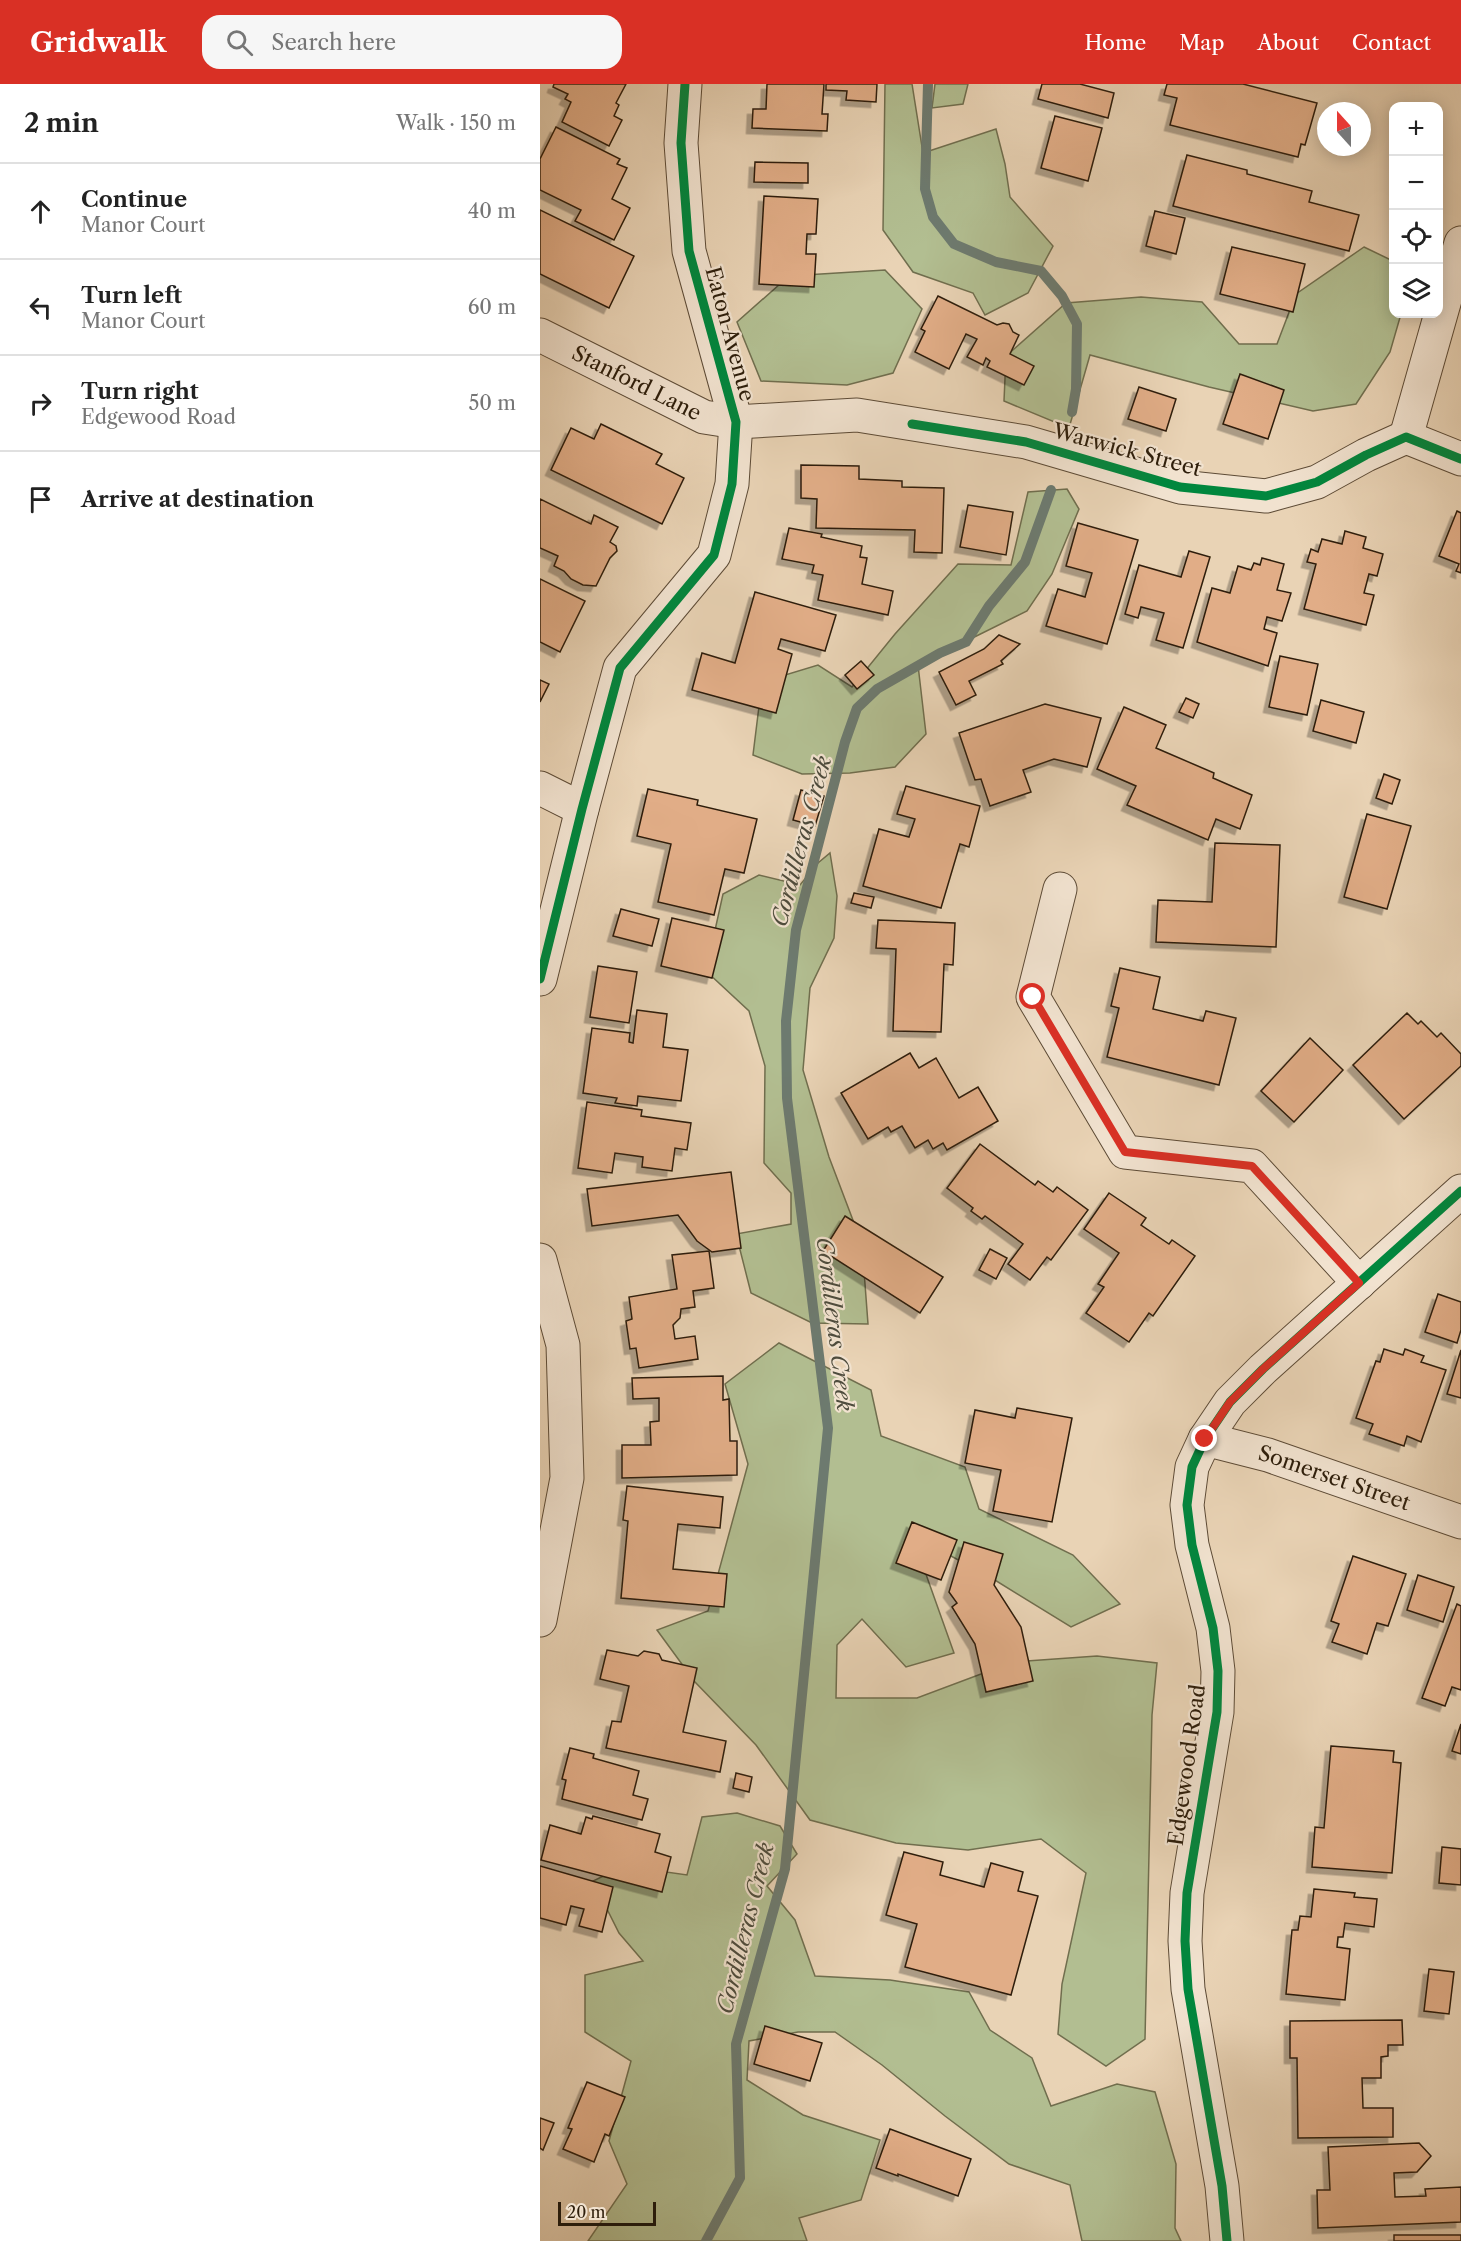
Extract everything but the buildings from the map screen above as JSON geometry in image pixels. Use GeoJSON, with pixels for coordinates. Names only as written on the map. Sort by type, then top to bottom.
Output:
{"type":"FeatureCollection","features":[{"type":"Feature","properties":{"kind":"street","name":"Eaton Avenue"},"geometry":{"type":"LineString","coordinates":[[540,979],[620,668],[714,555],[732,484],[736,422],[690,251],[681,144],[685,84]]}},
{"type":"Feature","properties":{"kind":"street"},"geometry":{"type":"LineString","coordinates":[[1461,243],[1406,437],[1461,459]]}},
{"type":"Feature","properties":{"kind":"street","name":"Stanford Lane"},"geometry":{"type":"LineString","coordinates":[[540,335],[704,417],[736,422]]}},
{"type":"Feature","properties":{"kind":"street","name":"Warwick Street"},"geometry":{"type":"LineString","coordinates":[[736,422],[857,416],[1026,442],[1180,487],[1266,496],[1317,482],[1366,455],[1406,437]]}},
{"type":"Feature","properties":{"kind":"street"},"geometry":{"type":"LineString","coordinates":[[540,788],[582,809]]}},
{"type":"Feature","properties":{"kind":"street"},"geometry":{"type":"LineString","coordinates":[[1060,889],[1033,997],[1125,1152],[1252,1166],[1359,1283]]}},
{"type":"Feature","properties":{"kind":"street","name":"Edgewood Road"},"geometry":{"type":"LineString","coordinates":[[1227,2241],[1222,2186],[1188,1989],[1185,1941],[1187,1893],[1217,1712],[1218,1671],[1213,1628],[1192,1545],[1186,1505],[1192,1467],[1205,1439],[1230,1402],[1263,1369],[1461,1191]]}},
{"type":"Feature","properties":{"kind":"street"},"geometry":{"type":"LineString","coordinates":[[540,1260],[563,1346],[567,1478],[540,1620]]}},
{"type":"Feature","properties":{"kind":"street","name":"Somerset Street"},"geometry":{"type":"LineString","coordinates":[[1205,1439],[1268,1455],[1461,1522]]}},
{"type":"Feature","properties":{"kind":"green space"},"geometry":{"type":"Polygon","coordinates":[[[885,84],[912,84],[923,153],[996,129],[1010,197],[1053,246],[1028,293],[985,315],[973,293],[913,272],[883,230],[885,84]]]}},
{"type":"Feature","properties":{"kind":"green space"},"geometry":{"type":"Polygon","coordinates":[[[935,84],[968,84],[963,104],[932,108],[935,84]]]}},
{"type":"Feature","properties":{"kind":"green space"},"geometry":{"type":"Polygon","coordinates":[[[1364,247],[1389,259],[1389,318],[1400,318],[1390,352],[1356,404],[1313,411],[1209,387],[1090,355],[1069,428],[1004,401],[1006,356],[1066,303],[1141,297],[1202,302],[1239,344],[1277,344],[1296,294],[1364,247]]]}},
{"type":"Feature","properties":{"kind":"green space"},"geometry":{"type":"Polygon","coordinates":[[[885,270],[922,309],[893,373],[847,385],[761,381],[737,322],[789,276],[885,270]]]}},
{"type":"Feature","properties":{"kind":"green space"},"geometry":{"type":"Polygon","coordinates":[[[1067,489],[1079,509],[1052,574],[1027,611],[918,665],[926,734],[895,767],[850,773],[802,774],[753,755],[762,682],[818,665],[852,687],[895,634],[958,564],[1011,565],[1028,492],[1067,489]]]}},
{"type":"Feature","properties":{"kind":"green space"},"geometry":{"type":"Polygon","coordinates":[[[830,853],[837,896],[834,938],[810,988],[803,1070],[829,1157],[862,1244],[868,1324],[812,1323],[751,1293],[736,1234],[791,1224],[791,1193],[764,1163],[765,1066],[749,1011],[706,971],[723,894],[759,875],[800,885],[818,863],[830,853]]]}},
{"type":"Feature","properties":{"kind":"green space"},"geometry":{"type":"Polygon","coordinates":[[[779,1343],[871,1390],[881,1436],[965,1467],[979,1509],[1073,1555],[1120,1604],[1071,1627],[990,1577],[912,1535],[954,1653],[906,1667],[862,1619],[837,1645],[836,1698],[917,1698],[1013,1662],[1097,1656],[1157,1663],[1152,1715],[1145,2039],[1106,2066],[1058,2034],[1062,1984],[1086,1873],[1041,1839],[968,1850],[896,1843],[810,1820],[756,1745],[695,1682],[657,1630],[708,1611],[748,1464],[725,1384],[779,1343]]]}},
{"type":"Feature","properties":{"kind":"green space"},"geometry":{"type":"Polygon","coordinates":[[[737,1813],[780,1826],[797,1854],[767,1886],[795,1920],[815,1976],[890,1980],[969,1992],[990,2030],[1032,2058],[1051,2106],[1117,2084],[1155,2092],[1176,2164],[1175,2228],[1181,2241],[1082,2241],[1070,2185],[1009,2164],[882,2065],[835,2032],[798,2032],[749,2041],[747,2080],[803,2115],[880,2140],[861,2200],[799,2218],[807,2241],[588,2241],[627,2184],[609,2141],[631,2061],[585,2032],[585,1975],[643,1961],[619,1933],[593,1881],[624,1866],[687,1875],[702,1817],[737,1813]]]}},
{"type":"Feature","properties":{"kind":"waterway","name":"Cordilleras Creek"},"geometry":{"type":"LineString","coordinates":[[928,84],[925,189],[933,217],[954,244],[996,262],[1041,271],[1062,296],[1077,324],[1076,389],[1072,412]]}},
{"type":"Feature","properties":{"kind":"waterway","name":"Cordilleras Creek"},"geometry":{"type":"LineString","coordinates":[[706,2241],[740,2178],[736,2044],[785,1869],[828,1428],[787,1098],[786,1021],[796,930],[845,742],[857,708],[877,689],[940,653],[966,642],[989,606],[1025,562],[1051,490]]}},
{"type":"Feature","properties":{"kind":"cycle path"},"geometry":{"type":"LineString","coordinates":[[540,979],[620,668],[714,555],[732,484],[736,422],[689,251],[681,143],[685,84]]}},
{"type":"Feature","properties":{"kind":"cycle path"},"geometry":{"type":"LineString","coordinates":[[912,424],[1026,442],[1180,487],[1266,496],[1317,482],[1366,455],[1406,437],[1461,459]]}},
{"type":"Feature","properties":{"kind":"cycle path"},"geometry":{"type":"LineString","coordinates":[[1227,2241],[1222,2186],[1188,1989],[1185,1941],[1187,1893],[1217,1712],[1218,1671],[1213,1628],[1192,1545],[1187,1505],[1192,1467],[1205,1439],[1230,1402],[1263,1369],[1461,1191]]}},
{"type":"Feature","properties":{"kind":"route"},"geometry":{"type":"LineString","coordinates":[[1033,997],[1125,1152],[1252,1166],[1359,1283],[1263,1369],[1230,1402],[1205,1439]]}}]}
